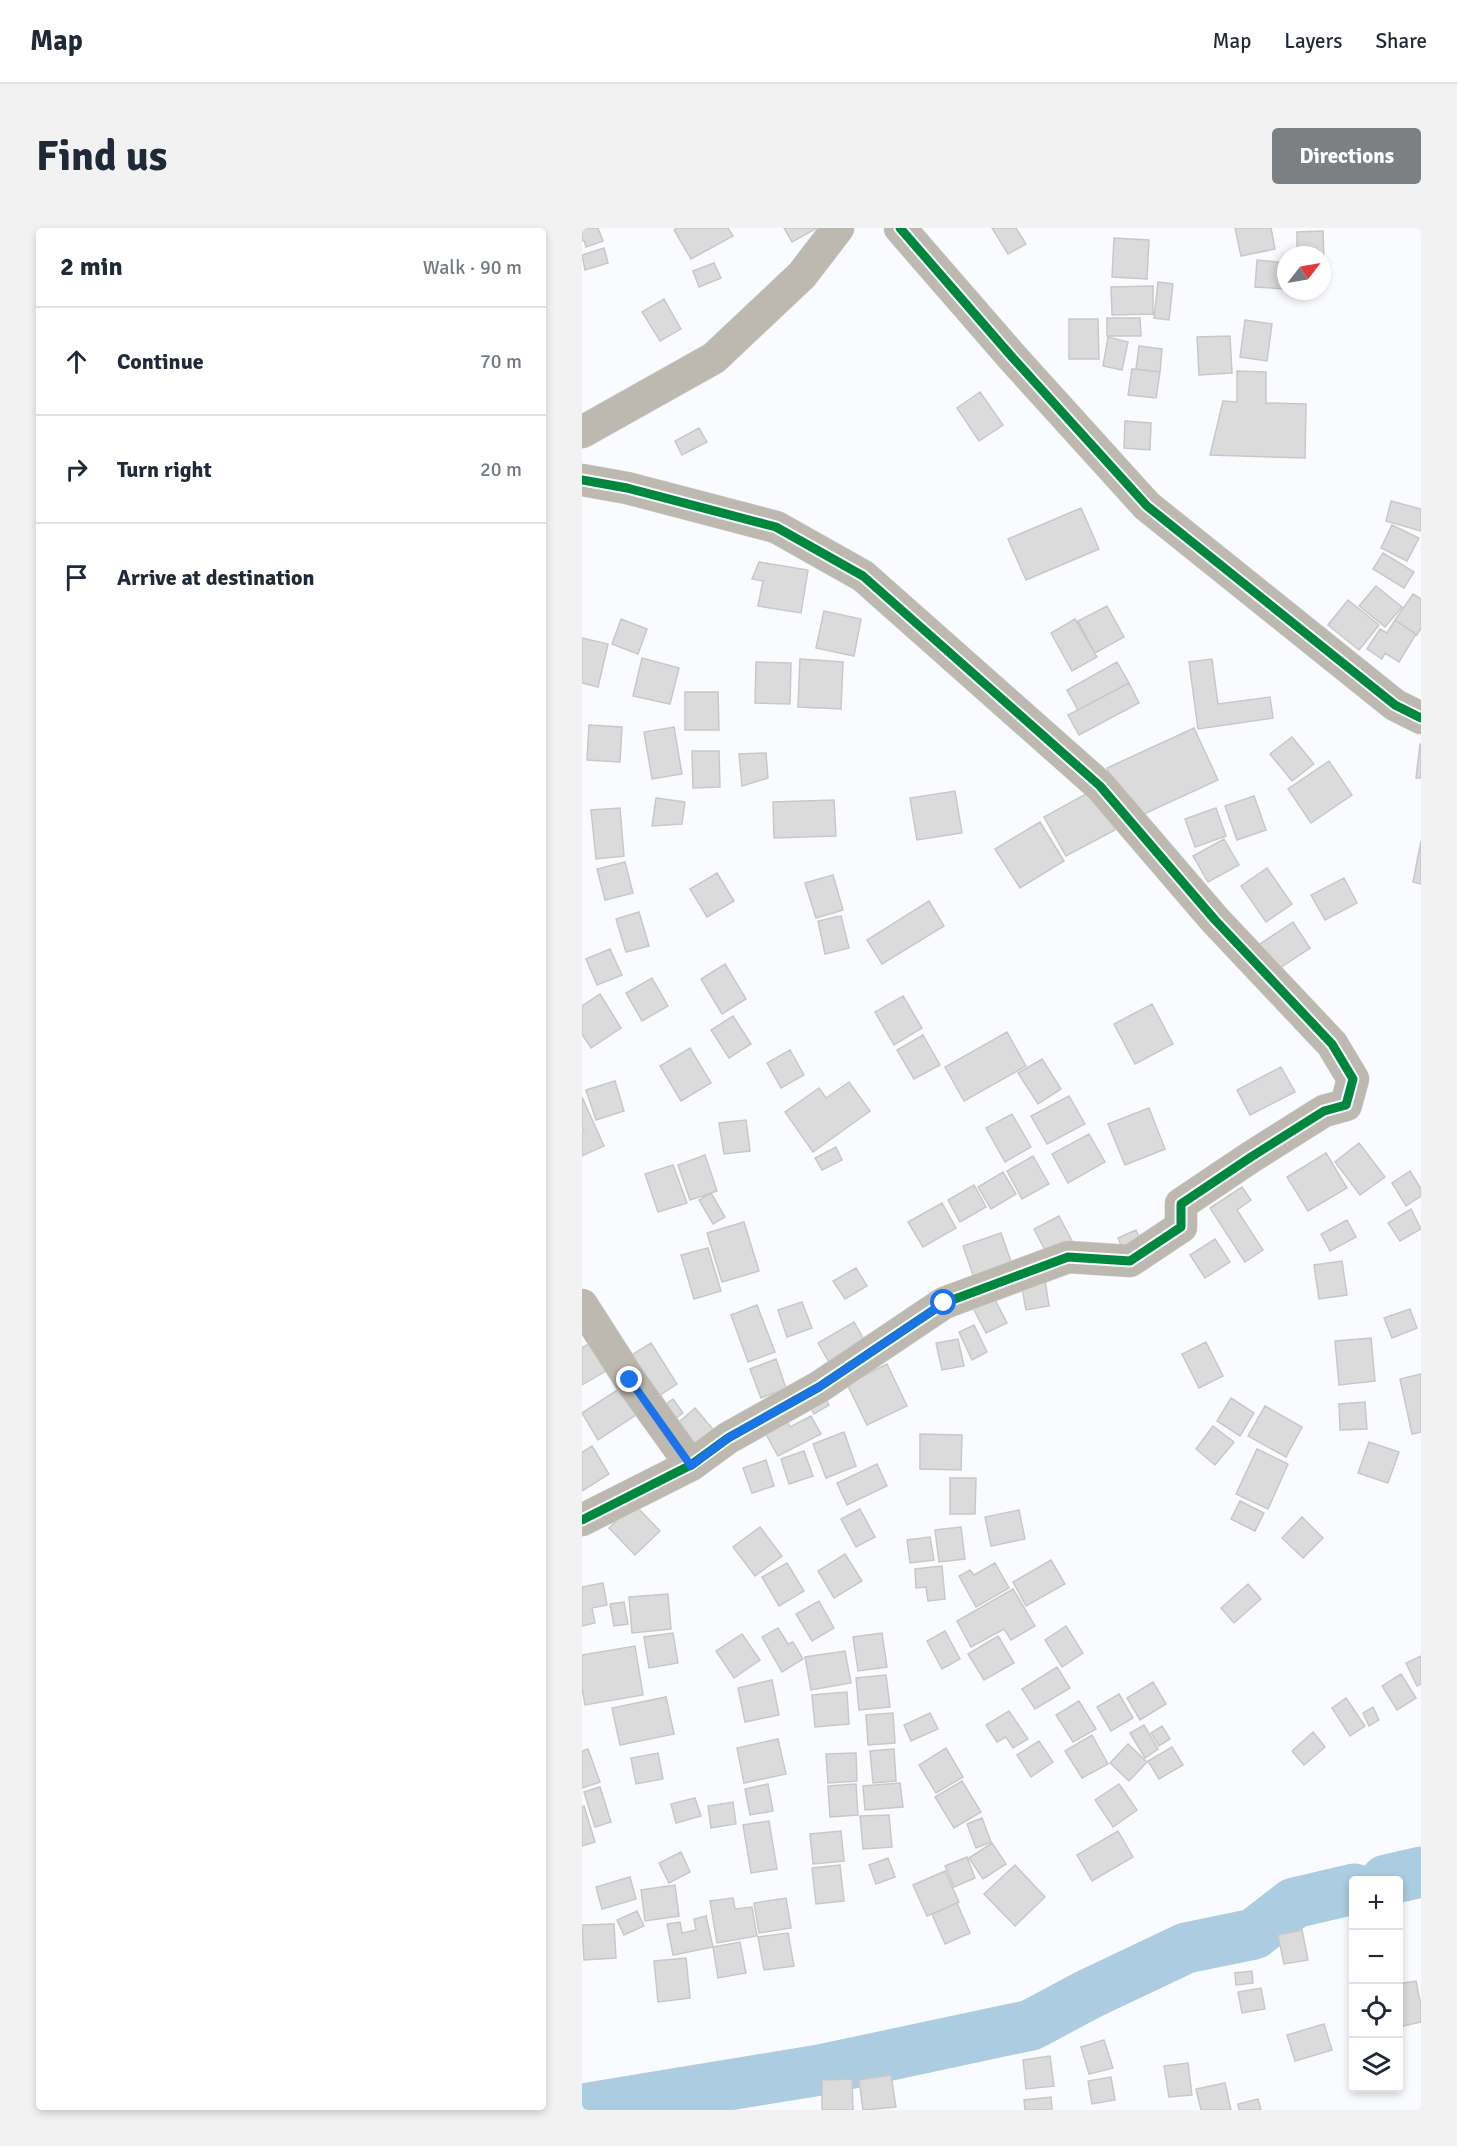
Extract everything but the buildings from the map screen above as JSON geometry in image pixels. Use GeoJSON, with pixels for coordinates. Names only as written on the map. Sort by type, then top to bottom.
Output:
{"type":"FeatureCollection","features":[{"type":"Feature","properties":{"kind":"street"},"geometry":{"type":"LineString","coordinates":[[582,432],[714,358],[802,275],[838,228]]}},
{"type":"Feature","properties":{"kind":"street"},"geometry":{"type":"LineString","coordinates":[[900,228],[1012,357],[1147,506],[1395,705],[1421,718]]}},
{"type":"Feature","properties":{"kind":"street"},"geometry":{"type":"LineString","coordinates":[[582,480],[627,488],[776,527],[863,576],[1100,786],[1215,920],[1332,1044],[1353,1079],[1346,1105],[1324,1112],[1181,1204],[1181,1227],[1130,1261],[1068,1257],[944,1303],[819,1387],[728,1438],[691,1466],[582,1520]]}},
{"type":"Feature","properties":{"kind":"street"},"geometry":{"type":"LineString","coordinates":[[582,1305],[630,1380],[691,1466]]}},
{"type":"Feature","properties":{"kind":"waterway"},"geometry":{"type":"LineString","coordinates":[[1403,1876],[1421,1872]]}},
{"type":"Feature","properties":{"kind":"waterway"},"geometry":{"type":"LineString","coordinates":[[582,2109],[820,2070],[1031,2025],[1089,1994],[1186,1948],[1254,1934],[1294,1903],[1349,1890]]}},
{"type":"Feature","properties":{"kind":"cycle path"},"geometry":{"type":"LineString","coordinates":[[900,228],[1012,357],[1147,506],[1395,705],[1421,718]]}},
{"type":"Feature","properties":{"kind":"cycle path"},"geometry":{"type":"LineString","coordinates":[[582,480],[627,488],[776,527],[863,576],[1100,786],[1215,920],[1332,1044],[1353,1079],[1346,1105],[1324,1111],[1181,1204],[1181,1227],[1130,1261],[1068,1257],[944,1303],[819,1387],[728,1438],[691,1465],[582,1520]]}},
{"type":"Feature","properties":{"kind":"route"},"geometry":{"type":"LineString","coordinates":[[630,1380],[691,1466],[728,1438],[819,1387],[944,1303]]}}]}
